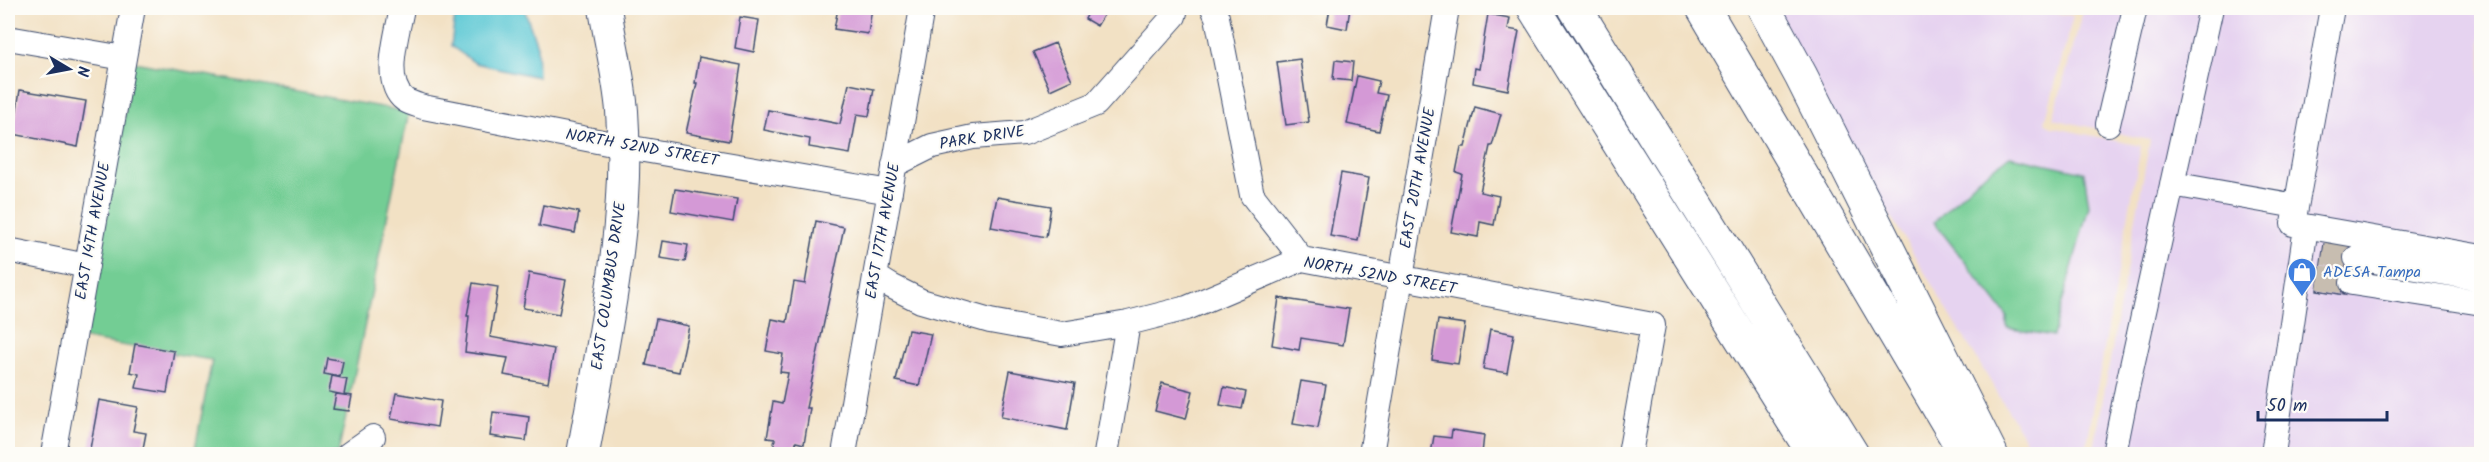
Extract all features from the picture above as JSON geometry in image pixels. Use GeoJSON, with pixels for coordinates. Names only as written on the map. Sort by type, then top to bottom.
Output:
{"type":"FeatureCollection","features":[{"type":"Feature","properties":{"kind":"highway"},"geometry":{"type":"LineString","coordinates":[[1534,8],[1814,454]]}},
{"type":"Feature","properties":{"kind":"highway"},"geometry":{"type":"LineString","coordinates":[[1575,8],[1852,454]]}},
{"type":"Feature","properties":{"kind":"highway"},"geometry":{"type":"LineString","coordinates":[[1702,8],[1966,454]]}},
{"type":"Feature","properties":{"kind":"highway"},"geometry":{"type":"LineString","coordinates":[[1764,8],[1801,76],[1991,454]]}},
{"type":"Feature","properties":{"kind":"main road","name":"EAST COLUMBUS DRIVE"},"geometry":{"type":"LineString","coordinates":[[583,454],[618,248],[623,146],[618,72],[605,8]]}},
{"type":"Feature","properties":{"kind":"street","name":"EAST 14TH AVENUE"},"geometry":{"type":"LineString","coordinates":[[53,454],[133,8]]}},
{"type":"Feature","properties":{"kind":"street","name":"NORTH 52ND STREET"},"geometry":{"type":"LineString","coordinates":[[402,8],[392,65],[393,81],[398,93],[406,101],[423,107],[623,146],[890,192]]}},
{"type":"Feature","properties":{"kind":"street","name":"EAST 17TH AVENUE"},"geometry":{"type":"LineString","coordinates":[[844,454],[922,8]]}},
{"type":"Feature","properties":{"kind":"street","name":"EAST 20TH AVENUE"},"geometry":{"type":"LineString","coordinates":[[1371,454],[1447,8]]}},
{"type":"Feature","properties":{"kind":"street"},"geometry":{"type":"LineString","coordinates":[[2108,124],[2135,8]]}},
{"type":"Feature","properties":{"kind":"street"},"geometry":{"type":"LineString","coordinates":[[2114,454],[2211,8]]}},
{"type":"Feature","properties":{"kind":"street"},"geometry":{"type":"LineString","coordinates":[[2273,454],[2309,276],[2307,234],[2332,8]]}},
{"type":"Feature","properties":{"kind":"street","name":"PARK DRIVE"},"geometry":{"type":"LineString","coordinates":[[894,165],[932,146],[973,137],[1024,134],[1096,104],[1175,12],[1215,12],[1252,195],[1302,259]]}},
{"type":"Feature","properties":{"kind":"street"},"geometry":{"type":"LineString","coordinates":[[8,38],[124,58]]}},
{"type":"Feature","properties":{"kind":"street"},"geometry":{"type":"LineString","coordinates":[[2172,184],[2307,234],[2481,257]]}},
{"type":"Feature","properties":{"kind":"street"},"geometry":{"type":"LineString","coordinates":[[8,250],[87,266]]}},
{"type":"Feature","properties":{"kind":"street"},"geometry":{"type":"LineString","coordinates":[[2356,258],[2481,279]]}},
{"type":"Feature","properties":{"kind":"street","name":"NORTH 52ND STREET"},"geometry":{"type":"LineString","coordinates":[[875,276],[921,300],[990,321],[1062,334],[1128,323],[1187,308],[1302,259],[1653,325],[1630,454]]}},
{"type":"Feature","properties":{"kind":"street"},"geometry":{"type":"LineString","coordinates":[[2352,283],[2481,303]]}},
{"type":"Feature","properties":{"kind":"street"},"geometry":{"type":"LineString","coordinates":[[1106,454],[1128,323]]}},
{"type":"Feature","properties":{"kind":"street"},"geometry":{"type":"LineString","coordinates":[[349,454],[373,437]]}},
{"type":"Feature","properties":{"kind":"shaded area"},"geometry":{"type":"Polygon","coordinates":[[[1775,8],[2027,8],[2073,16],[2045,122],[2051,127],[2141,146],[2085,454],[2034,454],[1842,135],[1775,8]],[[2007,316],[2007,328],[2052,336],[2007,316]]]}},
{"type":"Feature","properties":{"kind":"shaded area","name":"ADESA Tampa"},"geometry":{"type":"Polygon","coordinates":[[[2068,8],[2481,8],[2481,454],[2093,454],[2150,140],[2053,119],[2083,11],[2068,8]]]}},
{"type":"Feature","properties":{"kind":"green space"},"geometry":{"type":"Polygon","coordinates":[[[134,62],[409,112],[338,454],[194,454],[212,360],[84,339],[134,62]]]}},
{"type":"Feature","properties":{"kind":"green space"},"geometry":{"type":"Polygon","coordinates":[[[2010,156],[2084,172],[2089,206],[2053,336],[2007,328],[2007,316],[1934,222],[1978,179],[2010,156]]]}},
{"type":"Feature","properties":{"kind":"water"},"geometry":{"type":"Polygon","coordinates":[[[456,8],[524,8],[537,46],[538,77],[475,63],[451,46],[456,8]]]}},
{"type":"Feature","properties":{"kind":"building"},"geometry":{"type":"Polygon","coordinates":[[[838,8],[872,8],[868,34],[834,29],[838,8]]]}},
{"type":"Feature","properties":{"kind":"building"},"geometry":{"type":"Polygon","coordinates":[[[1091,8],[1108,8],[1097,26],[1085,19],[1091,8]]]}},
{"type":"Feature","properties":{"kind":"building"},"geometry":{"type":"Polygon","coordinates":[[[1330,8],[1350,8],[1347,29],[1327,25],[1330,8]]]}},
{"type":"Feature","properties":{"kind":"building"},"geometry":{"type":"Polygon","coordinates":[[[1488,14],[1510,18],[1508,29],[1519,31],[1508,90],[1473,83],[1475,68],[1479,69],[1488,14]]]}},
{"type":"Feature","properties":{"kind":"building"},"geometry":{"type":"Polygon","coordinates":[[[740,17],[759,20],[754,52],[735,48],[740,17]]]}},
{"type":"Feature","properties":{"kind":"building"},"geometry":{"type":"Polygon","coordinates":[[[1055,43],[1072,80],[1050,90],[1033,52],[1055,43]]]}},
{"type":"Feature","properties":{"kind":"building"},"geometry":{"type":"Polygon","coordinates":[[[699,57],[741,65],[729,141],[686,133],[697,83],[695,83],[699,57]]]}},
{"type":"Feature","properties":{"kind":"building"},"geometry":{"type":"Polygon","coordinates":[[[1300,59],[1309,122],[1286,125],[1277,62],[1300,59]]]}},
{"type":"Feature","properties":{"kind":"building"},"geometry":{"type":"Polygon","coordinates":[[[1335,60],[1353,62],[1351,81],[1333,79],[1335,60]]]}},
{"type":"Feature","properties":{"kind":"building"},"geometry":{"type":"Polygon","coordinates":[[[1357,76],[1379,81],[1376,93],[1387,95],[1379,131],[1347,124],[1357,76]]]}},
{"type":"Feature","properties":{"kind":"building"},"geometry":{"type":"Polygon","coordinates":[[[849,84],[874,89],[869,116],[857,114],[850,154],[809,147],[810,139],[764,130],[768,110],[840,124],[849,84]]]}},
{"type":"Feature","properties":{"kind":"building"},"geometry":{"type":"Polygon","coordinates":[[[20,90],[86,101],[78,147],[13,134],[20,90]]]}},
{"type":"Feature","properties":{"kind":"building"},"geometry":{"type":"Polygon","coordinates":[[[1475,107],[1501,114],[1492,146],[1490,146],[1480,192],[1499,196],[1494,225],[1480,222],[1478,237],[1451,232],[1462,174],[1456,172],[1461,147],[1465,147],[1475,107]]]}},
{"type":"Feature","properties":{"kind":"building"},"geometry":{"type":"Polygon","coordinates":[[[1341,173],[1369,178],[1358,241],[1330,236],[1341,173]]]}},
{"type":"Feature","properties":{"kind":"building"},"geometry":{"type":"Polygon","coordinates":[[[675,189],[737,199],[733,222],[671,211],[675,189]]]}},
{"type":"Feature","properties":{"kind":"building"},"geometry":{"type":"Polygon","coordinates":[[[997,197],[1051,206],[1046,237],[991,227],[997,197]]]}},
{"type":"Feature","properties":{"kind":"building"},"geometry":{"type":"Polygon","coordinates":[[[543,205],[579,212],[575,233],[539,226],[543,205]]]}},
{"type":"Feature","properties":{"kind":"building"},"geometry":{"type":"Polygon","coordinates":[[[816,221],[844,227],[806,408],[810,408],[804,444],[796,442],[794,454],[772,454],[775,439],[767,438],[773,402],[782,404],[788,373],[780,372],[783,354],[766,351],[772,319],[787,322],[794,282],[805,284],[816,221]]]}},
{"type":"Feature","properties":{"kind":"building"},"geometry":{"type":"Polygon","coordinates":[[[663,241],[688,245],[685,262],[660,258],[663,241]]]}},
{"type":"Feature","properties":{"kind":"building"},"geometry":{"type":"Polygon","coordinates":[[[2324,244],[2346,248],[2342,256],[2343,264],[2348,270],[2341,274],[2338,281],[2339,289],[2345,295],[2317,290],[2324,244]]]}},
{"type":"Feature","properties":{"kind":"building"},"geometry":{"type":"Polygon","coordinates":[[[529,273],[566,280],[559,314],[523,308],[529,273]]]}},
{"type":"Feature","properties":{"kind":"building"},"geometry":{"type":"Polygon","coordinates":[[[473,283],[498,287],[490,337],[554,349],[548,383],[504,375],[508,358],[465,352],[469,316],[467,316],[473,283]]]}},
{"type":"Feature","properties":{"kind":"building"},"geometry":{"type":"Polygon","coordinates":[[[1279,298],[1349,309],[1343,345],[1301,338],[1299,350],[1272,345],[1279,298]]]}},
{"type":"Feature","properties":{"kind":"building"},"geometry":{"type":"Polygon","coordinates":[[[656,319],[689,326],[679,372],[646,365],[656,319]]]}},
{"type":"Feature","properties":{"kind":"building"},"geometry":{"type":"Polygon","coordinates":[[[1438,320],[1465,324],[1458,364],[1432,360],[1438,320]]]}},
{"type":"Feature","properties":{"kind":"building"},"geometry":{"type":"Polygon","coordinates":[[[1490,329],[1514,334],[1507,373],[1483,369],[1490,329]]]}},
{"type":"Feature","properties":{"kind":"building"},"geometry":{"type":"Polygon","coordinates":[[[908,330],[931,334],[919,386],[896,381],[908,330]]]}},
{"type":"Feature","properties":{"kind":"building"},"geometry":{"type":"Polygon","coordinates":[[[135,344],[174,351],[167,393],[136,388],[139,374],[130,372],[135,344]]]}},
{"type":"Feature","properties":{"kind":"building"},"geometry":{"type":"Polygon","coordinates":[[[327,358],[343,361],[340,377],[324,374],[327,358]]]}},
{"type":"Feature","properties":{"kind":"building"},"geometry":{"type":"Polygon","coordinates":[[[1010,371],[1075,383],[1067,430],[1001,417],[1010,371]]]}},
{"type":"Feature","properties":{"kind":"building"},"geometry":{"type":"Polygon","coordinates":[[[332,376],[347,379],[344,395],[329,392],[332,376]]]}},
{"type":"Feature","properties":{"kind":"building"},"geometry":{"type":"Polygon","coordinates":[[[1301,381],[1326,385],[1318,428],[1293,424],[1301,381]]]}},
{"type":"Feature","properties":{"kind":"building"},"geometry":{"type":"Polygon","coordinates":[[[1162,383],[1193,391],[1186,419],[1155,411],[1162,383]]]}},
{"type":"Feature","properties":{"kind":"building"},"geometry":{"type":"Polygon","coordinates":[[[1224,387],[1246,392],[1242,409],[1220,405],[1224,387]]]}},
{"type":"Feature","properties":{"kind":"building"},"geometry":{"type":"Polygon","coordinates":[[[396,393],[441,401],[437,427],[391,419],[396,393]]]}},
{"type":"Feature","properties":{"kind":"building"},"geometry":{"type":"Polygon","coordinates":[[[336,394],[352,396],[349,411],[333,409],[336,394]]]}},
{"type":"Feature","properties":{"kind":"building"},"geometry":{"type":"Polygon","coordinates":[[[99,400],[138,407],[133,431],[146,433],[142,454],[89,454],[99,400]]]}},
{"type":"Feature","properties":{"kind":"building"},"geometry":{"type":"Polygon","coordinates":[[[493,412],[529,417],[526,441],[490,436],[493,412]]]}},
{"type":"Feature","properties":{"kind":"building"},"geometry":{"type":"Polygon","coordinates":[[[1452,430],[1484,435],[1482,454],[1431,454],[1434,436],[1451,438],[1452,430]]]}},
{"type":"Feature","properties":{"kind":"tunnel"},"geometry":{"type":"LineString","coordinates":[[2323,253],[2356,258]]}},
{"type":"Feature","properties":{"kind":"tunnel"},"geometry":{"type":"LineString","coordinates":[[2319,277],[2352,283]]}},
{"type":"Feature","properties":{"kind":"place","name":"ADESA Tampa"},"geometry":{"type":"Point","coordinates":[2302,298]}}]}
